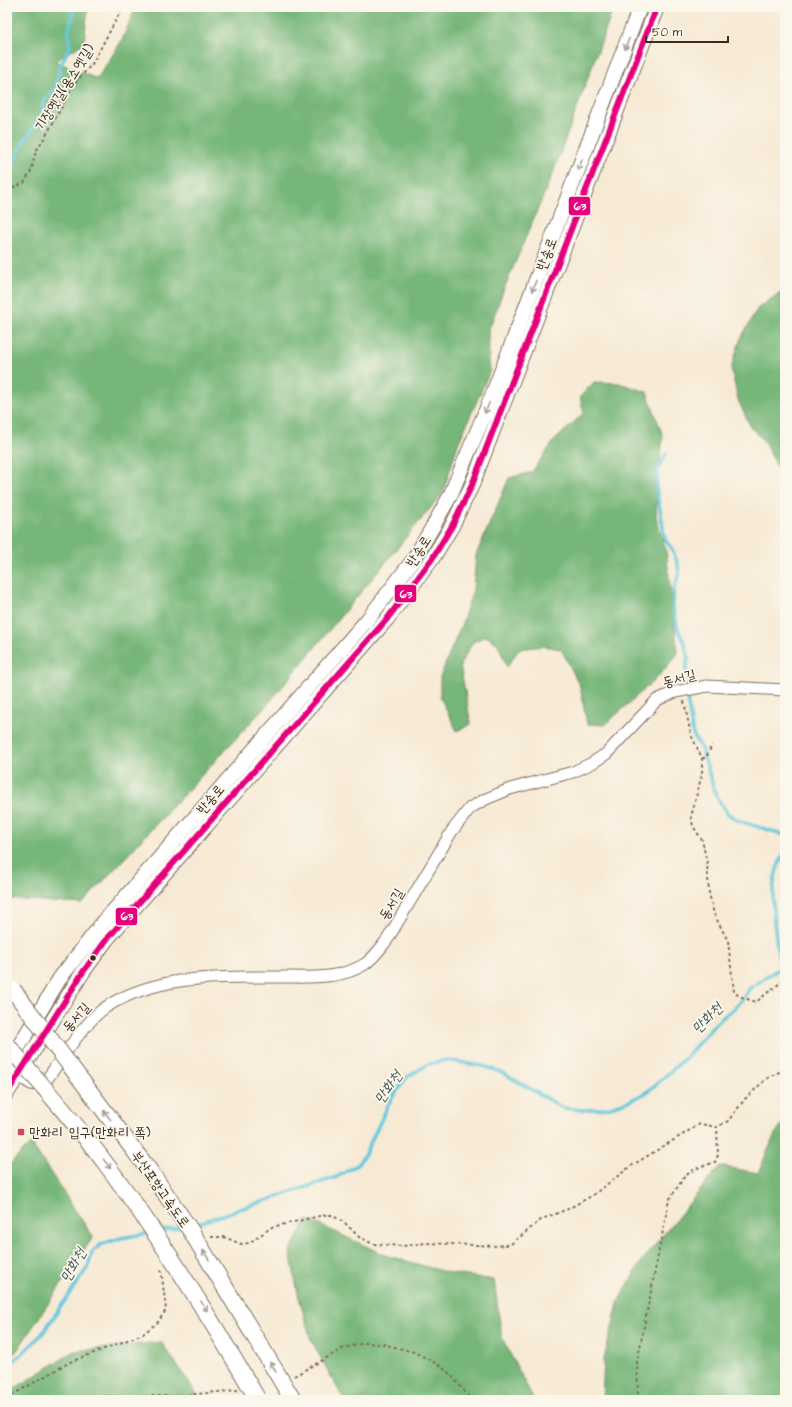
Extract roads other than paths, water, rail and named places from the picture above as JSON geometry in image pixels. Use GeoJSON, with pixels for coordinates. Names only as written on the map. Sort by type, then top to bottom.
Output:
{"type":"FeatureCollection","features":[{"type":"Feature","properties":{"kind":"highway","name":"부산포항고속도로"},"geometry":{"type":"LineString","coordinates":[[13,990],[152,1174],[186,1224],[293,1400]]}},
{"type":"Feature","properties":{"kind":"highway","name":"부산포항고속도로"},"geometry":{"type":"LineString","coordinates":[[7,1045],[88,1140],[152,1228],[203,1305],[258,1400]]}},
{"type":"Feature","properties":{"kind":"main road","name":"반송로"},"geometry":{"type":"LineString","coordinates":[[7,1093],[10,1070],[60,978],[101,925],[368,619],[414,559],[450,496],[492,396],[640,7]]}},
{"type":"Feature","properties":{"kind":"main road","name":"반송로"},"geometry":{"type":"LineString","coordinates":[[10,1070],[107,939],[387,619],[432,559],[452,526],[472,485],[658,7]]}},
{"type":"Feature","properties":{"kind":"street","name":"동서길"},"geometry":{"type":"LineString","coordinates":[[10,1070],[35,1086],[40,1086],[45,1082],[90,1021],[106,1007],[156,985],[212,977],[323,976],[344,972],[364,965],[374,957],[387,940],[452,831],[470,808],[486,799],[510,789],[573,772],[592,763],[606,754],[657,700],[686,689],[707,686],[785,690]]}},
{"type":"Feature","properties":{"kind":"waterway"},"geometry":{"type":"LineString","coordinates":[[7,177],[24,141],[42,115],[44,100],[56,88],[59,69],[70,46],[68,34],[73,15],[71,7]]}},
{"type":"Feature","properties":{"kind":"waterway"},"geometry":{"type":"LineString","coordinates":[[666,454],[658,469],[656,486],[665,539],[672,549],[678,564],[679,574],[674,588],[673,606],[678,629],[685,644],[688,658],[686,669],[689,679],[687,698],[693,735],[701,748],[717,798],[727,813],[739,821],[785,835]]}},
{"type":"Feature","properties":{"kind":"waterway","name":"만화천"},"geometry":{"type":"LineString","coordinates":[[192,1225],[337,1177],[357,1165],[365,1154],[391,1099],[407,1077],[429,1064],[446,1060],[483,1066],[503,1073],[563,1108],[584,1110],[607,1108],[644,1094],[685,1058],[716,1023],[739,1004],[750,988],[780,968],[774,924],[773,893],[775,878],[785,853]]}},
{"type":"Feature","properties":{"kind":"waterway","name":"만화천"},"geometry":{"type":"LineString","coordinates":[[159,1231],[182,1227]]}},
{"type":"Feature","properties":{"kind":"waterway","name":"만화천"},"geometry":{"type":"LineString","coordinates":[[7,1365],[21,1355],[42,1334],[88,1267],[92,1252],[102,1244],[121,1238],[149,1233]]}},
{"type":"Feature","properties":{"kind":"place","name":"만화리 입구(만화리 쪽)"},"geometry":{"type":"Point","coordinates":[21,1132]}}]}
